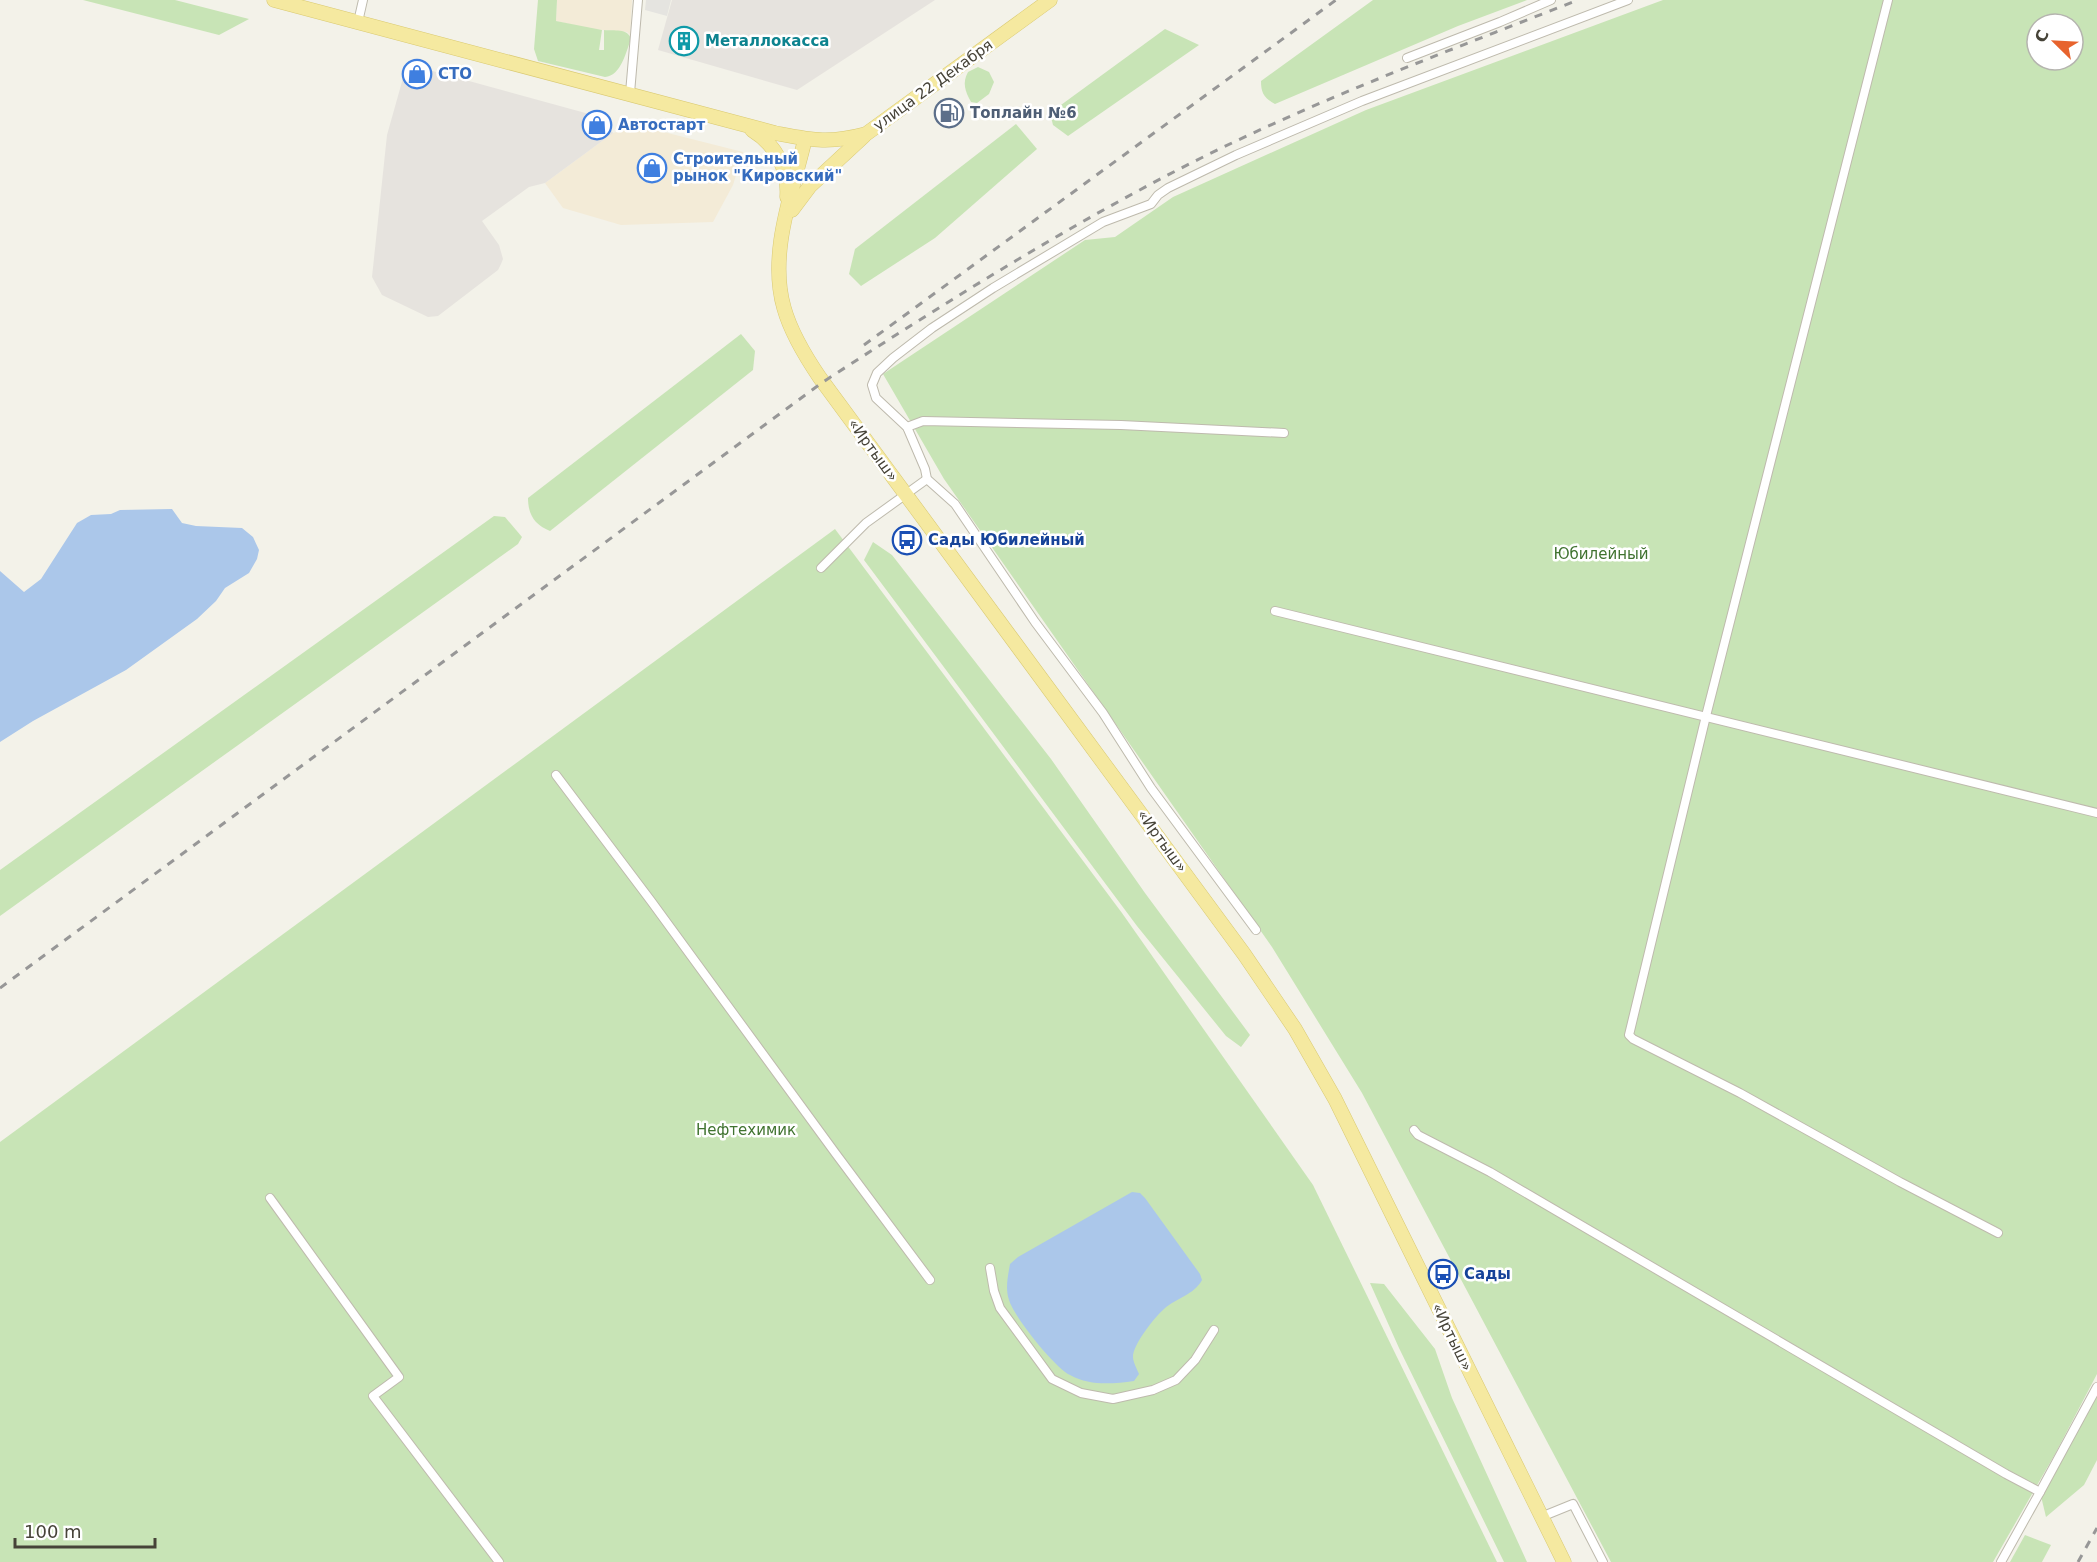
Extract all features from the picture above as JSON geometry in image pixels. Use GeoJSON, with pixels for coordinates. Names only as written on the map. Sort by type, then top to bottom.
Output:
{"type":"FeatureCollection","features":[{"type":"Feature","properties":{"kind":"main road","name":"улица 22 Декабря"},"geometry":{"type":"LineString","coordinates":[[274,0],[743,124],[821,141],[841,141],[866,135],[1050,0]]}},
{"type":"Feature","properties":{"kind":"main road"},"geometry":{"type":"LineString","coordinates":[[743,124],[765,140],[781,162],[788,190],[785,220]]}},
{"type":"Feature","properties":{"kind":"main road"},"geometry":{"type":"LineString","coordinates":[[785,220],[796,202],[810,186],[866,135]]}},
{"type":"Feature","properties":{"kind":"main road","name":"«Иртыш»"},"geometry":{"type":"LineString","coordinates":[[805,139],[785,220],[780,253],[779,275],[783,306],[794,336],[820,378],[1230,935],[1295,1029],[1335,1099],[1564,1562]]}},
{"type":"Feature","properties":{"kind":"street"},"geometry":{"type":"LineString","coordinates":[[358,21],[363,0]]}},
{"type":"Feature","properties":{"kind":"street"},"geometry":{"type":"LineString","coordinates":[[630,93],[638,0]]}},
{"type":"Feature","properties":{"kind":"street"},"geometry":{"type":"LineString","coordinates":[[1407,58],[1551,0]]}},
{"type":"Feature","properties":{"kind":"street"},"geometry":{"type":"LineString","coordinates":[[1256,930],[1151,788],[1103,714],[1035,622],[955,504],[927,479],[926,469],[907,428],[876,398],[872,385],[877,373],[932,328],[993,288],[1103,222],[1150,204],[1168,188],[1236,155],[1362,101],[1628,0]]}},
{"type":"Feature","properties":{"kind":"street"},"geometry":{"type":"LineString","coordinates":[[1888,0],[1706,716],[1630,1037],[1740,1093],[1900,1182],[1998,1233]]}},
{"type":"Feature","properties":{"kind":"street"},"geometry":{"type":"LineString","coordinates":[[907,428],[916,422],[923,421],[1110,425],[1284,433]]}},
{"type":"Feature","properties":{"kind":"street"},"geometry":{"type":"LineString","coordinates":[[821,568],[866,523],[927,479]]}},
{"type":"Feature","properties":{"kind":"street"},"geometry":{"type":"LineString","coordinates":[[1275,611],[2097,813]]}},
{"type":"Feature","properties":{"kind":"street"},"geometry":{"type":"LineString","coordinates":[[556,776],[651,900],[930,1280]]}},
{"type":"Feature","properties":{"kind":"street"},"geometry":{"type":"LineString","coordinates":[[1413,1130],[1418,1136],[1500,1178],[2040,1492]]}},
{"type":"Feature","properties":{"kind":"street"},"geometry":{"type":"LineString","coordinates":[[270,1198],[399,1377],[373,1396],[499,1562]]}},
{"type":"Feature","properties":{"kind":"street"},"geometry":{"type":"LineString","coordinates":[[990,1268],[1000,1308],[1052,1379],[1081,1392],[1113,1399],[1153,1390],[1176,1380],[1195,1360],[1214,1330]]}},
{"type":"Feature","properties":{"kind":"street"},"geometry":{"type":"LineString","coordinates":[[2001,1562],[2097,1387]]}},
{"type":"Feature","properties":{"kind":"street"},"geometry":{"type":"LineString","coordinates":[[1540,1517],[1573,1504],[1603,1562]]}},
{"type":"Feature","properties":{"kind":"shaded area"},"geometry":{"type":"Polygon","coordinates":[[[557,0],[632,0],[630,35],[627,32],[591,29],[556,21],[557,0]]]}},
{"type":"Feature","properties":{"kind":"shaded area"},"geometry":{"type":"Polygon","coordinates":[[[646,0],[671,0],[667,16],[645,10],[646,0]]]}},
{"type":"Feature","properties":{"kind":"shaded area"},"geometry":{"type":"Polygon","coordinates":[[[672,0],[935,0],[797,90],[658,50],[672,0]]]}},
{"type":"Feature","properties":{"kind":"shaded area"},"geometry":{"type":"Polygon","coordinates":[[[407,64],[600,117],[613,133],[545,183],[529,187],[482,221],[499,245],[503,259],[501,264],[498,270],[438,316],[428,317],[382,295],[372,277],[387,135],[407,64]]]}},
{"type":"Feature","properties":{"kind":"shaded area","name":"Строительный рынок \"Кировский\""},"geometry":{"type":"Polygon","coordinates":[[[640,126],[743,152],[733,185],[713,222],[621,225],[563,208],[545,183],[613,133],[640,126]]]}},
{"type":"Feature","properties":{"kind":"green space"},"geometry":{"type":"Polygon","coordinates":[[[83,0],[175,0],[249,19],[219,35],[83,0]]]}},
{"type":"Feature","properties":{"kind":"green space"},"geometry":{"type":"Polygon","coordinates":[[[538,0],[557,0],[556,21],[602,30],[599,50],[604,50],[604,30],[627,33],[631,39],[619,68],[611,76],[605,77],[538,61],[534,49],[538,0]]]}},
{"type":"Feature","properties":{"kind":"green space"},"geometry":{"type":"Polygon","coordinates":[[[1373,0],[1527,0],[1458,26],[1275,104],[1266,97],[1261,81],[1373,0]]]}},
{"type":"Feature","properties":{"kind":"green space","name":"Юбилейный"},"geometry":{"type":"Polygon","coordinates":[[[1663,0],[2097,0],[2097,1374],[2055,1454],[1993,1562],[1611,1562],[1362,1093],[1272,947],[944,479],[883,374],[1085,240],[1115,237],[1173,197],[1366,110],[1663,0]]]}},
{"type":"Feature","properties":{"kind":"green space"},"geometry":{"type":"Polygon","coordinates":[[[1165,29],[1199,45],[1068,136],[1053,125],[1050,113],[1165,29]]]}},
{"type":"Feature","properties":{"kind":"green space"},"geometry":{"type":"Polygon","coordinates":[[[978,67],[989,72],[994,82],[989,94],[977,103],[971,102],[965,83],[968,72],[978,67]]]}},
{"type":"Feature","properties":{"kind":"green space"},"geometry":{"type":"Polygon","coordinates":[[[1016,124],[1037,149],[935,238],[861,286],[849,274],[855,249],[1016,124]]]}},
{"type":"Feature","properties":{"kind":"green space"},"geometry":{"type":"Polygon","coordinates":[[[741,334],[755,351],[753,370],[550,531],[536,522],[529,509],[528,498],[741,334]]]}},
{"type":"Feature","properties":{"kind":"green space"},"geometry":{"type":"Polygon","coordinates":[[[494,516],[505,517],[522,537],[518,544],[0,916],[0,870],[494,516]]]}},
{"type":"Feature","properties":{"kind":"green space","name":"Нефтехимик"},"geometry":{"type":"Polygon","coordinates":[[[835,529],[1122,913],[1313,1185],[1497,1562],[0,1562],[0,1142],[835,529]]]}},
{"type":"Feature","properties":{"kind":"green space"},"geometry":{"type":"Polygon","coordinates":[[[873,542],[892,555],[1051,759],[1145,893],[1250,1035],[1241,1047],[1226,1036],[1137,926],[864,560],[873,542]]]}},
{"type":"Feature","properties":{"kind":"green space"},"geometry":{"type":"Polygon","coordinates":[[[1370,1283],[1384,1284],[1435,1349],[1452,1398],[1527,1562],[1504,1562],[1399,1348],[1370,1283]]]}},
{"type":"Feature","properties":{"kind":"green space"},"geometry":{"type":"Polygon","coordinates":[[[2097,1387],[2097,1460],[2084,1485],[2046,1517],[2040,1492],[2097,1387]]]}},
{"type":"Feature","properties":{"kind":"green space"},"geometry":{"type":"Polygon","coordinates":[[[2025,1535],[2051,1545],[2042,1562],[2010,1562],[2025,1535]]]}},
{"type":"Feature","properties":{"kind":"water"},"geometry":{"type":"Polygon","coordinates":[[[172,509],[182,523],[196,526],[242,528],[253,537],[259,550],[249,573],[225,588],[216,601],[197,619],[126,670],[33,721],[0,742],[0,571],[24,592],[41,579],[77,523],[91,515],[111,514],[120,510],[172,509]]]}},
{"type":"Feature","properties":{"kind":"water"},"geometry":{"type":"Polygon","coordinates":[[[1132,1192],[1140,1193],[1145,1198],[1202,1280],[1190,1293],[1164,1309],[1145,1331],[1134,1352],[1133,1359],[1139,1374],[1134,1381],[1093,1383],[1070,1375],[1055,1363],[1012,1308],[1007,1282],[1010,1264],[1018,1257],[1132,1192]]]}},
{"type":"Feature","properties":{"kind":"railway"},"geometry":{"type":"LineString","coordinates":[[864,345],[1336,0]]}},
{"type":"Feature","properties":{"kind":"railway"},"geometry":{"type":"LineString","coordinates":[[0,988],[823,382],[943,305],[1066,231],[1149,185],[1253,133],[1360,86],[1578,0]]}},
{"type":"Feature","properties":{"kind":"railway"},"geometry":{"type":"LineString","coordinates":[[2078,1562],[2097,1528]]}},
{"type":"Feature","properties":{"kind":"place","name":"Металлокасса"},"geometry":{"type":"Point","coordinates":[684,41]}},
{"type":"Feature","properties":{"kind":"place","name":"СТО"},"geometry":{"type":"Point","coordinates":[417,74]}},
{"type":"Feature","properties":{"kind":"place","name":"Топлайн №6"},"geometry":{"type":"Point","coordinates":[949,113]}},
{"type":"Feature","properties":{"kind":"place","name":"Автостарт"},"geometry":{"type":"Point","coordinates":[597,125]}},
{"type":"Feature","properties":{"kind":"place","name":"Строительный рынок \"Кировский\""},"geometry":{"type":"Point","coordinates":[652,168]}},
{"type":"Feature","properties":{"kind":"place","name":"Сады Юбилейный"},"geometry":{"type":"Point","coordinates":[907,540]}},
{"type":"Feature","properties":{"kind":"place","name":"Сады"},"geometry":{"type":"Point","coordinates":[1443,1274]}}]}
